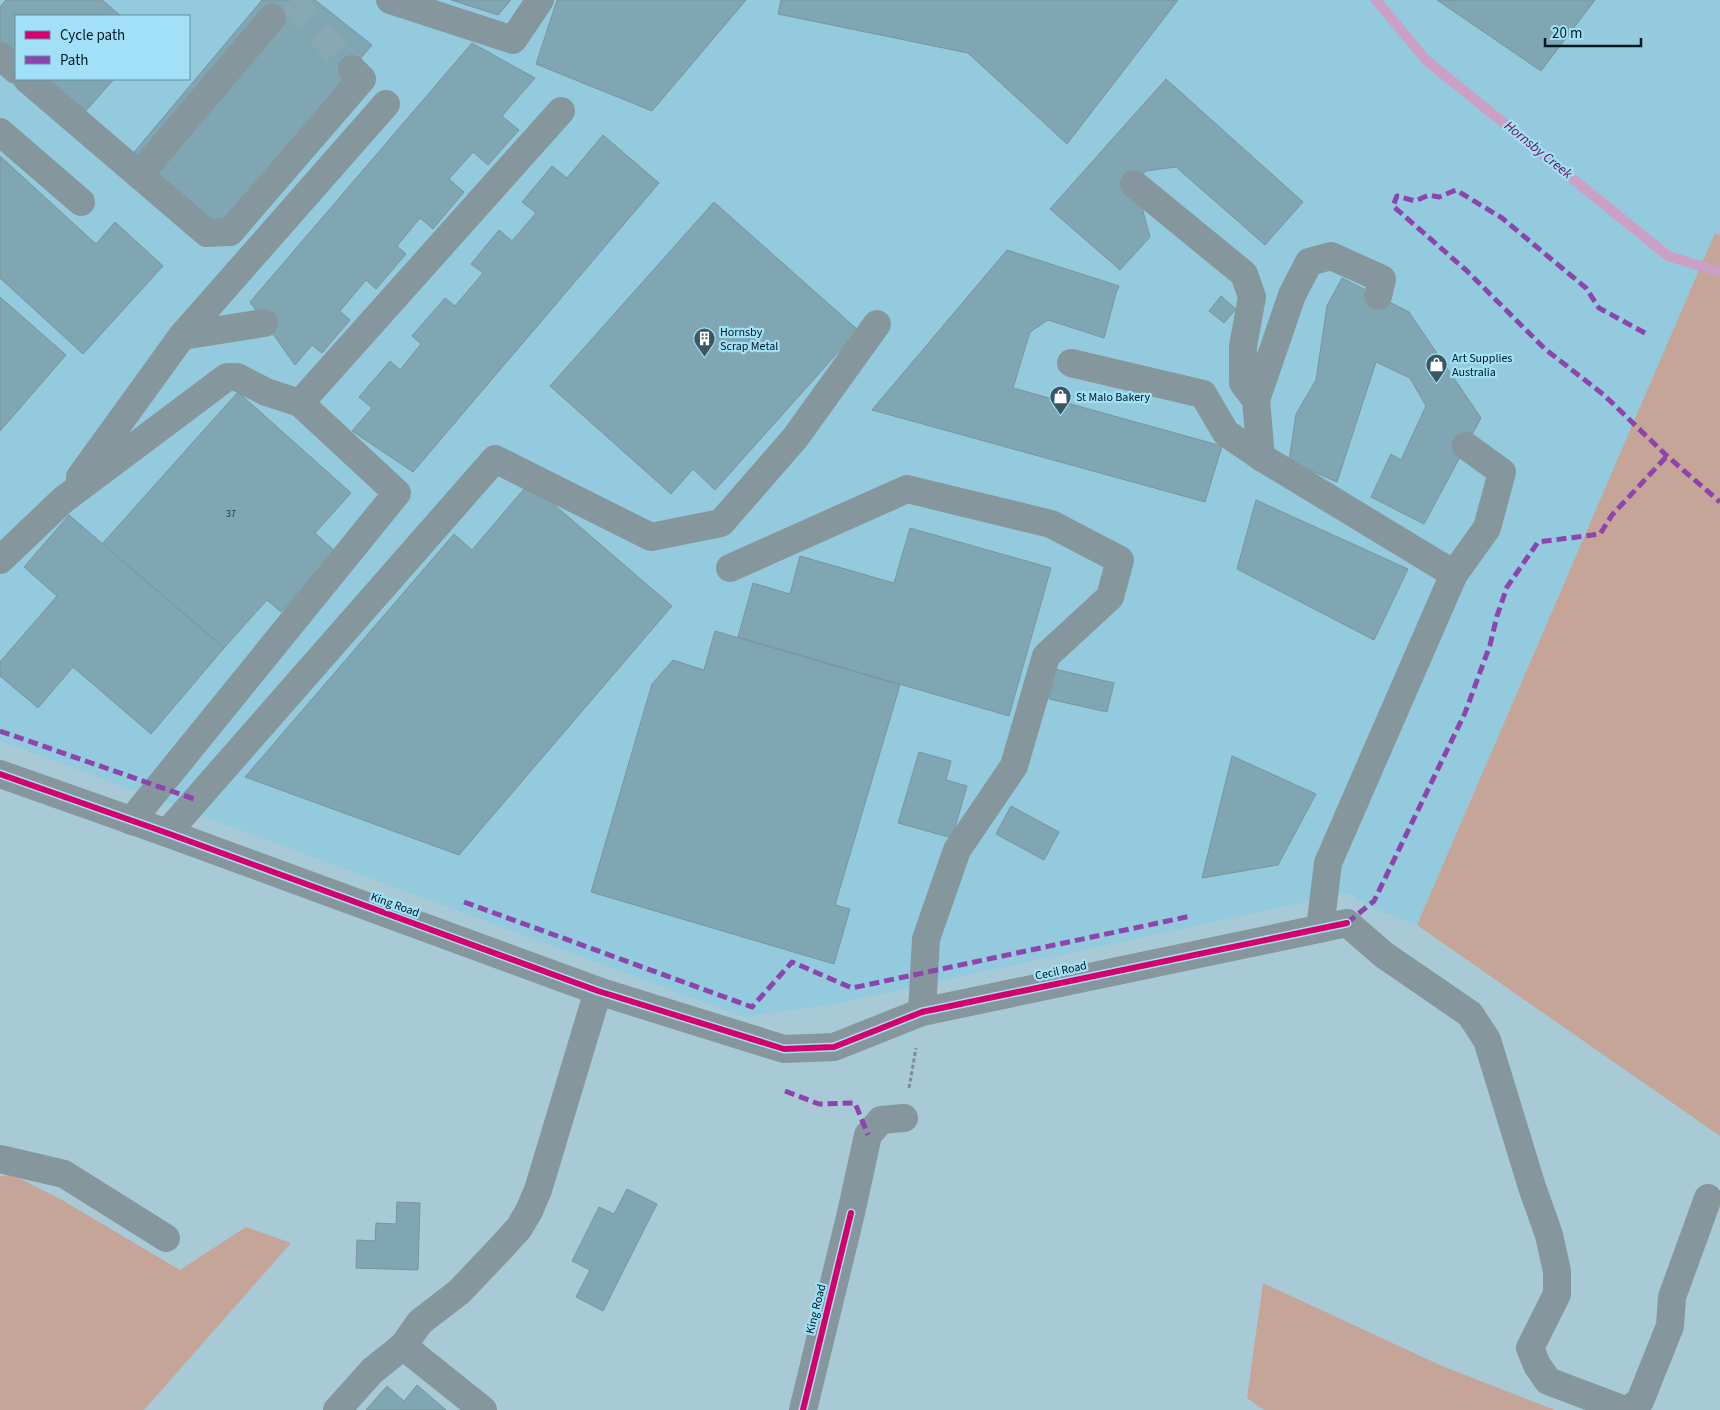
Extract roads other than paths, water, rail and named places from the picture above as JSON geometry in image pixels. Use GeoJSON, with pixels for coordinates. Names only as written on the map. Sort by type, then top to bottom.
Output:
{"type":"FeatureCollection","features":[{"type":"Feature","properties":{"kind":"street"},"geometry":{"type":"LineString","coordinates":[[390,0],[514,40],[540,0]]}},
{"type":"Feature","properties":{"kind":"street"},"geometry":{"type":"LineString","coordinates":[[140,175],[272,18]]}},
{"type":"Feature","properties":{"kind":"street"},"geometry":{"type":"LineString","coordinates":[[0,56],[15,69]]}},
{"type":"Feature","properties":{"kind":"street"},"geometry":{"type":"LineString","coordinates":[[28,80],[207,233],[230,232],[362,79],[352,68]]}},
{"type":"Feature","properties":{"kind":"street"},"geometry":{"type":"LineString","coordinates":[[62,500],[182,336],[386,104]]}},
{"type":"Feature","properties":{"kind":"street"},"geometry":{"type":"LineString","coordinates":[[300,403],[561,111]]}},
{"type":"Feature","properties":{"kind":"street"},"geometry":{"type":"LineString","coordinates":[[0,132],[82,202]]}},
{"type":"Feature","properties":{"kind":"street"},"geometry":{"type":"LineString","coordinates":[[1134,184],[1244,274],[1252,298],[1243,346],[1243,383],[1256,400]]}},
{"type":"Feature","properties":{"kind":"street"},"geometry":{"type":"LineString","coordinates":[[1261,457],[1256,400],[1292,295],[1309,262],[1331,256],[1382,279],[1378,296]]}},
{"type":"Feature","properties":{"kind":"street"},"geometry":{"type":"LineString","coordinates":[[182,336],[264,323]]}},
{"type":"Feature","properties":{"kind":"street"},"geometry":{"type":"LineString","coordinates":[[168,834],[495,459],[651,537],[720,523],[795,438],[877,324]]}},
{"type":"Feature","properties":{"kind":"street"},"geometry":{"type":"LineString","coordinates":[[1071,363],[1203,394],[1226,433],[1261,457],[1454,574]]}},
{"type":"Feature","properties":{"kind":"street"},"geometry":{"type":"LineString","coordinates":[[0,560],[62,500],[227,377],[237,377],[266,392],[300,403],[397,493],[131,821]]}},
{"type":"Feature","properties":{"kind":"street"},"geometry":{"type":"LineString","coordinates":[[1320,929],[1328,863],[1454,574],[1487,528],[1502,472],[1466,446]]}},
{"type":"Feature","properties":{"kind":"street"},"geometry":{"type":"LineString","coordinates":[[730,568],[907,489],[1051,524],[1120,560],[1110,597],[1046,656],[1014,766],[957,850],[926,939],[922,1012]]}},
{"type":"Feature","properties":{"kind":"street","name":"King Road"},"geometry":{"type":"LineString","coordinates":[[0,774],[598,991],[784,1049]]}},
{"type":"Feature","properties":{"kind":"street","name":"Cecil Road"},"geometry":{"type":"LineString","coordinates":[[784,1049],[834,1047],[922,1012],[1347,923],[1384,955],[1470,1014],[1487,1040],[1549,1236],[1557,1271],[1557,1294],[1530,1348],[1536,1365],[1548,1381],[1627,1410]]}},
{"type":"Feature","properties":{"kind":"street"},"geometry":{"type":"LineString","coordinates":[[337,1410],[372,1371],[403,1346],[420,1322],[459,1292],[519,1228],[530,1211],[598,991]]}},
{"type":"Feature","properties":{"kind":"street","name":"King Road"},"geometry":{"type":"LineString","coordinates":[[803,1410],[868,1135],[881,1120],[904,1118]]}},
{"type":"Feature","properties":{"kind":"street"},"geometry":{"type":"LineString","coordinates":[[0,1159],[64,1174],[166,1238]]}},
{"type":"Feature","properties":{"kind":"street"},"geometry":{"type":"LineString","coordinates":[[1627,1410],[1640,1401],[1670,1326],[1672,1297],[1708,1198]]}},
{"type":"Feature","properties":{"kind":"street"},"geometry":{"type":"LineString","coordinates":[[403,1346],[483,1410]]}},
{"type":"Feature","properties":{"kind":"waterway","name":"Hornsby Creek"},"geometry":{"type":"LineString","coordinates":[[1376,0],[1426,60],[1668,256],[1720,272]]}},
{"type":"Feature","properties":{"kind":"tunnel"},"geometry":{"type":"LineString","coordinates":[[291,0],[352,69]]}},
{"type":"Feature","properties":{"kind":"place","name":"Hornsby Scrap Metal"},"geometry":{"type":"Point","coordinates":[704,358]}},
{"type":"Feature","properties":{"kind":"place","name":"Art Supplies Australia"},"geometry":{"type":"Point","coordinates":[1436,384]}},
{"type":"Feature","properties":{"kind":"place","name":"St Malo Bakery"},"geometry":{"type":"Point","coordinates":[1060,416]}}]}
